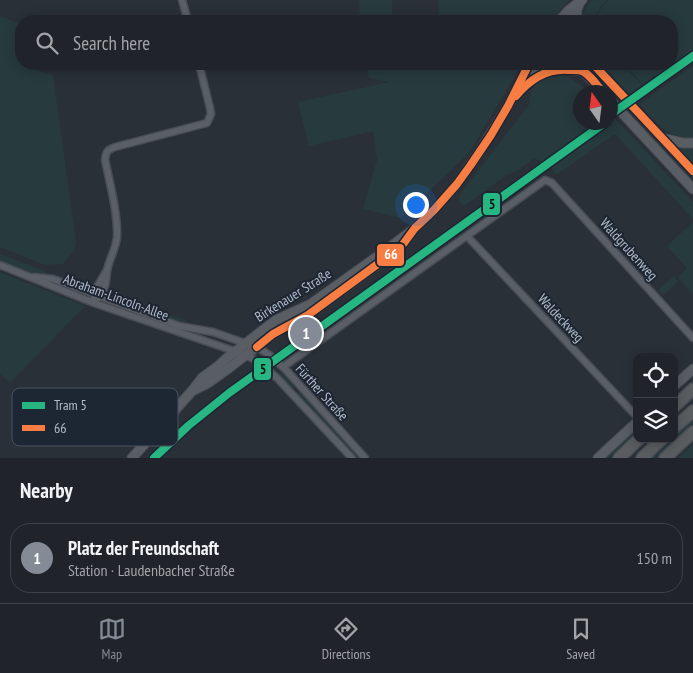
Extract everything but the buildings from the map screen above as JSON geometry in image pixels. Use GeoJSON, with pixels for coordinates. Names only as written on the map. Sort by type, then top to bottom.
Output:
{"type":"FeatureCollection","features":[{"type":"Feature","properties":{"kind":"highway"},"geometry":{"type":"LineString","coordinates":[[678,403],[693,389]]}},
{"type":"Feature","properties":{"kind":"highway"},"geometry":{"type":"LineString","coordinates":[[678,424],[693,411]]}},
{"type":"Feature","properties":{"kind":"highway"},"geometry":{"type":"LineString","coordinates":[[665,458],[691,435]]}},
{"type":"Feature","properties":{"kind":"highway"},"geometry":{"type":"LineString","coordinates":[[619,458],[635,443]]}},
{"type":"Feature","properties":{"kind":"highway"},"geometry":{"type":"LineString","coordinates":[[642,458],[658,443]]}},
{"type":"Feature","properties":{"kind":"street"},"geometry":{"type":"LineString","coordinates":[[182,0],[186,15]]}},
{"type":"Feature","properties":{"kind":"street"},"geometry":{"type":"LineString","coordinates":[[564,15],[580,4]]}},
{"type":"Feature","properties":{"kind":"street"},"geometry":{"type":"LineString","coordinates":[[573,15],[580,4]]}},
{"type":"Feature","properties":{"kind":"street"},"geometry":{"type":"LineString","coordinates":[[94,303],[97,296],[105,289],[107,270],[117,239],[117,225],[105,160],[106,153],[109,149],[115,147],[207,122],[211,114],[200,70]]}},
{"type":"Feature","properties":{"kind":"street","name":"Birkenauer Straße"},"geometry":{"type":"LineString","coordinates":[[178,407],[202,378],[234,352],[276,320],[311,304],[415,228],[434,210],[457,184],[480,151],[508,106],[525,70]]}},
{"type":"Feature","properties":{"kind":"street","name":"Birkenauer Straße"},"geometry":{"type":"LineString","coordinates":[[508,106],[535,70]]}},
{"type":"Feature","properties":{"kind":"street","name":"Birkenauer Straße"},"geometry":{"type":"LineString","coordinates":[[524,86],[540,75],[552,70]]}},
{"type":"Feature","properties":{"kind":"street","name":"Birkenauer Straße"},"geometry":{"type":"LineString","coordinates":[[577,70],[583,71]]}},
{"type":"Feature","properties":{"kind":"street"},"geometry":{"type":"LineString","coordinates":[[599,70],[693,171],[691,183]]}},
{"type":"Feature","properties":{"kind":"street"},"geometry":{"type":"LineString","coordinates":[[583,71],[596,85]]}},
{"type":"Feature","properties":{"kind":"street"},"geometry":{"type":"LineString","coordinates":[[618,108],[691,183]]}},
{"type":"Feature","properties":{"kind":"street"},"geometry":{"type":"LineString","coordinates":[[662,138],[693,143]]}},
{"type":"Feature","properties":{"kind":"street","name":"Waldgrubenweg"},"geometry":{"type":"LineString","coordinates":[[467,236],[545,180],[552,183],[693,338]]}},
{"type":"Feature","properties":{"kind":"street","name":"Birkenauer Straße"},"geometry":{"type":"LineString","coordinates":[[192,391],[208,383],[273,334],[308,315],[392,254],[401,247],[415,228]]}},
{"type":"Feature","properties":{"kind":"street"},"geometry":{"type":"LineString","coordinates":[[283,367],[467,236]]}},
{"type":"Feature","properties":{"kind":"street","name":"Waldeckweg"},"geometry":{"type":"LineString","coordinates":[[467,236],[633,412]]}},
{"type":"Feature","properties":{"kind":"street","name":"Abraham-Lincoln-Allee"},"geometry":{"type":"LineString","coordinates":[[0,265],[94,303],[246,355]]}},
{"type":"Feature","properties":{"kind":"street","name":"Abraham-Lincoln-Allee"},"geometry":{"type":"LineString","coordinates":[[31,276],[53,279],[179,326],[213,332],[246,343]]}},
{"type":"Feature","properties":{"kind":"street","name":"Fürther Straße"},"geometry":{"type":"LineString","coordinates":[[246,343],[257,347],[283,367],[366,458]]}},
{"type":"Feature","properties":{"kind":"street","name":"Fürther Straße"},"geometry":{"type":"LineString","coordinates":[[246,355],[257,361],[277,378],[352,458]]}},
{"type":"Feature","properties":{"kind":"street"},"geometry":{"type":"LineString","coordinates":[[678,382],[693,369]]}},
{"type":"Feature","properties":{"kind":"street"},"geometry":{"type":"LineString","coordinates":[[598,458],[633,426]]}},
{"type":"Feature","properties":{"kind":"street","name":"Birkenauer Straße"},"geometry":{"type":"LineString","coordinates":[[132,458],[143,446]]}},
{"type":"Feature","properties":{"kind":"green space"},"geometry":{"type":"Polygon","coordinates":[[[359,0],[392,0],[392,15],[360,15],[359,0]]]}},
{"type":"Feature","properties":{"kind":"green space"},"geometry":{"type":"Polygon","coordinates":[[[438,0],[569,0],[556,15],[439,15],[438,0]]]}},
{"type":"Feature","properties":{"kind":"green space"},"geometry":{"type":"Polygon","coordinates":[[[593,0],[607,0],[596,15],[583,15],[593,0]]]}},
{"type":"Feature","properties":{"kind":"green space"},"geometry":{"type":"Polygon","coordinates":[[[608,0],[693,0],[693,52],[678,63],[678,15],[597,15],[608,0]]]}},
{"type":"Feature","properties":{"kind":"green space"},"geometry":{"type":"Polygon","coordinates":[[[0,16],[15,22],[15,70],[36,70],[53,75],[76,242],[74,250],[63,264],[45,265],[0,247],[0,16]]]}},
{"type":"Feature","properties":{"kind":"green space"},"geometry":{"type":"Polygon","coordinates":[[[693,66],[693,138],[684,138],[669,133],[640,104],[693,66]]]}},
{"type":"Feature","properties":{"kind":"green space"},"geometry":{"type":"Polygon","coordinates":[[[367,70],[518,70],[469,153],[401,218],[363,209],[377,160],[373,131],[309,146],[298,102],[389,82],[369,78],[367,70]]]}},
{"type":"Feature","properties":{"kind":"green space"},"geometry":{"type":"Polygon","coordinates":[[[588,70],[593,70],[607,85],[602,85],[588,70]]]}},
{"type":"Feature","properties":{"kind":"green space"},"geometry":{"type":"Polygon","coordinates":[[[607,70],[628,70],[642,85],[629,94],[607,70]]]}},
{"type":"Feature","properties":{"kind":"green space"},"geometry":{"type":"Polygon","coordinates":[[[629,70],[668,70],[645,87],[629,70]]]}},
{"type":"Feature","properties":{"kind":"green space"},"geometry":{"type":"Polygon","coordinates":[[[562,73],[580,85],[573,85],[573,130],[618,130],[618,122],[693,202],[693,219],[615,134],[556,175],[553,169],[535,158],[518,170],[505,176],[464,206],[459,202],[460,194],[529,105],[533,88],[536,84],[553,75],[562,73]]]}},
{"type":"Feature","properties":{"kind":"green space"},"geometry":{"type":"Polygon","coordinates":[[[677,146],[693,147],[693,162],[692,162],[677,146]]]}},
{"type":"Feature","properties":{"kind":"green space"},"geometry":{"type":"Polygon","coordinates":[[[693,222],[693,294],[678,277],[687,268],[667,246],[693,222]]]}},
{"type":"Feature","properties":{"kind":"green space"},"geometry":{"type":"Polygon","coordinates":[[[0,254],[45,271],[47,275],[31,273],[0,261],[0,254]]]}},
{"type":"Feature","properties":{"kind":"green space"},"geometry":{"type":"Polygon","coordinates":[[[0,272],[85,306],[10,383],[0,374],[0,272]]]}},
{"type":"Feature","properties":{"kind":"green space"},"geometry":{"type":"Polygon","coordinates":[[[674,276],[678,282],[663,295],[658,290],[674,276]]]}},
{"type":"Feature","properties":{"kind":"green space"},"geometry":{"type":"Polygon","coordinates":[[[118,296],[188,321],[183,322],[171,319],[118,298],[118,296]]]}},
{"type":"Feature","properties":{"kind":"green space"},"geometry":{"type":"Polygon","coordinates":[[[283,372],[296,386],[292,390],[278,375],[283,372]]]}},
{"type":"Feature","properties":{"kind":"green space"},"geometry":{"type":"Polygon","coordinates":[[[298,392],[301,392],[362,458],[355,458],[297,395],[298,392]]]}},
{"type":"Feature","properties":{"kind":"green space"},"geometry":{"type":"Polygon","coordinates":[[[693,420],[693,424],[678,438],[678,433],[693,420]]]}},
{"type":"Feature","properties":{"kind":"green space"},"geometry":{"type":"Polygon","coordinates":[[[633,433],[633,436],[609,458],[605,458],[633,433]]]}},
{"type":"Feature","properties":{"kind":"green space"},"geometry":{"type":"Polygon","coordinates":[[[668,443],[673,443],[657,458],[652,458],[668,443]]]}},
{"type":"Feature","properties":{"kind":"green space"},"geometry":{"type":"Polygon","coordinates":[[[693,444],[693,458],[678,458],[693,444]]]}},
{"type":"Feature","properties":{"kind":"tram line","name":"5"},"geometry":{"type":"LineString","coordinates":[[678,67],[693,56]]}},
{"type":"Feature","properties":{"kind":"tram line","name":"5"},"geometry":{"type":"LineString","coordinates":[[618,109],[673,70]]}},
{"type":"Feature","properties":{"kind":"tram line","name":"5"},"geometry":{"type":"LineString","coordinates":[[178,435],[229,393],[595,130]]}},
{"type":"Feature","properties":{"kind":"tram line","name":"5"},"geometry":{"type":"LineString","coordinates":[[154,458],[167,446]]}},
{"type":"Feature","properties":{"kind":"transit line","name":"66"},"geometry":{"type":"LineString","coordinates":[[257,347],[273,334],[308,315],[401,247],[415,228],[457,184],[470,166],[508,106],[526,70]]}},
{"type":"Feature","properties":{"kind":"transit line","name":"66"},"geometry":{"type":"LineString","coordinates":[[599,70],[693,171]]}},
{"type":"Feature","properties":{"kind":"transit line","name":"66"},"geometry":{"type":"LineString","coordinates":[[516,96],[527,84],[553,71],[582,71],[590,76],[597,85]]}},
{"type":"Feature","properties":{"kind":"place","name":"Platz der Freundschaft"},"geometry":{"type":"Point","coordinates":[306,333]}}]}
